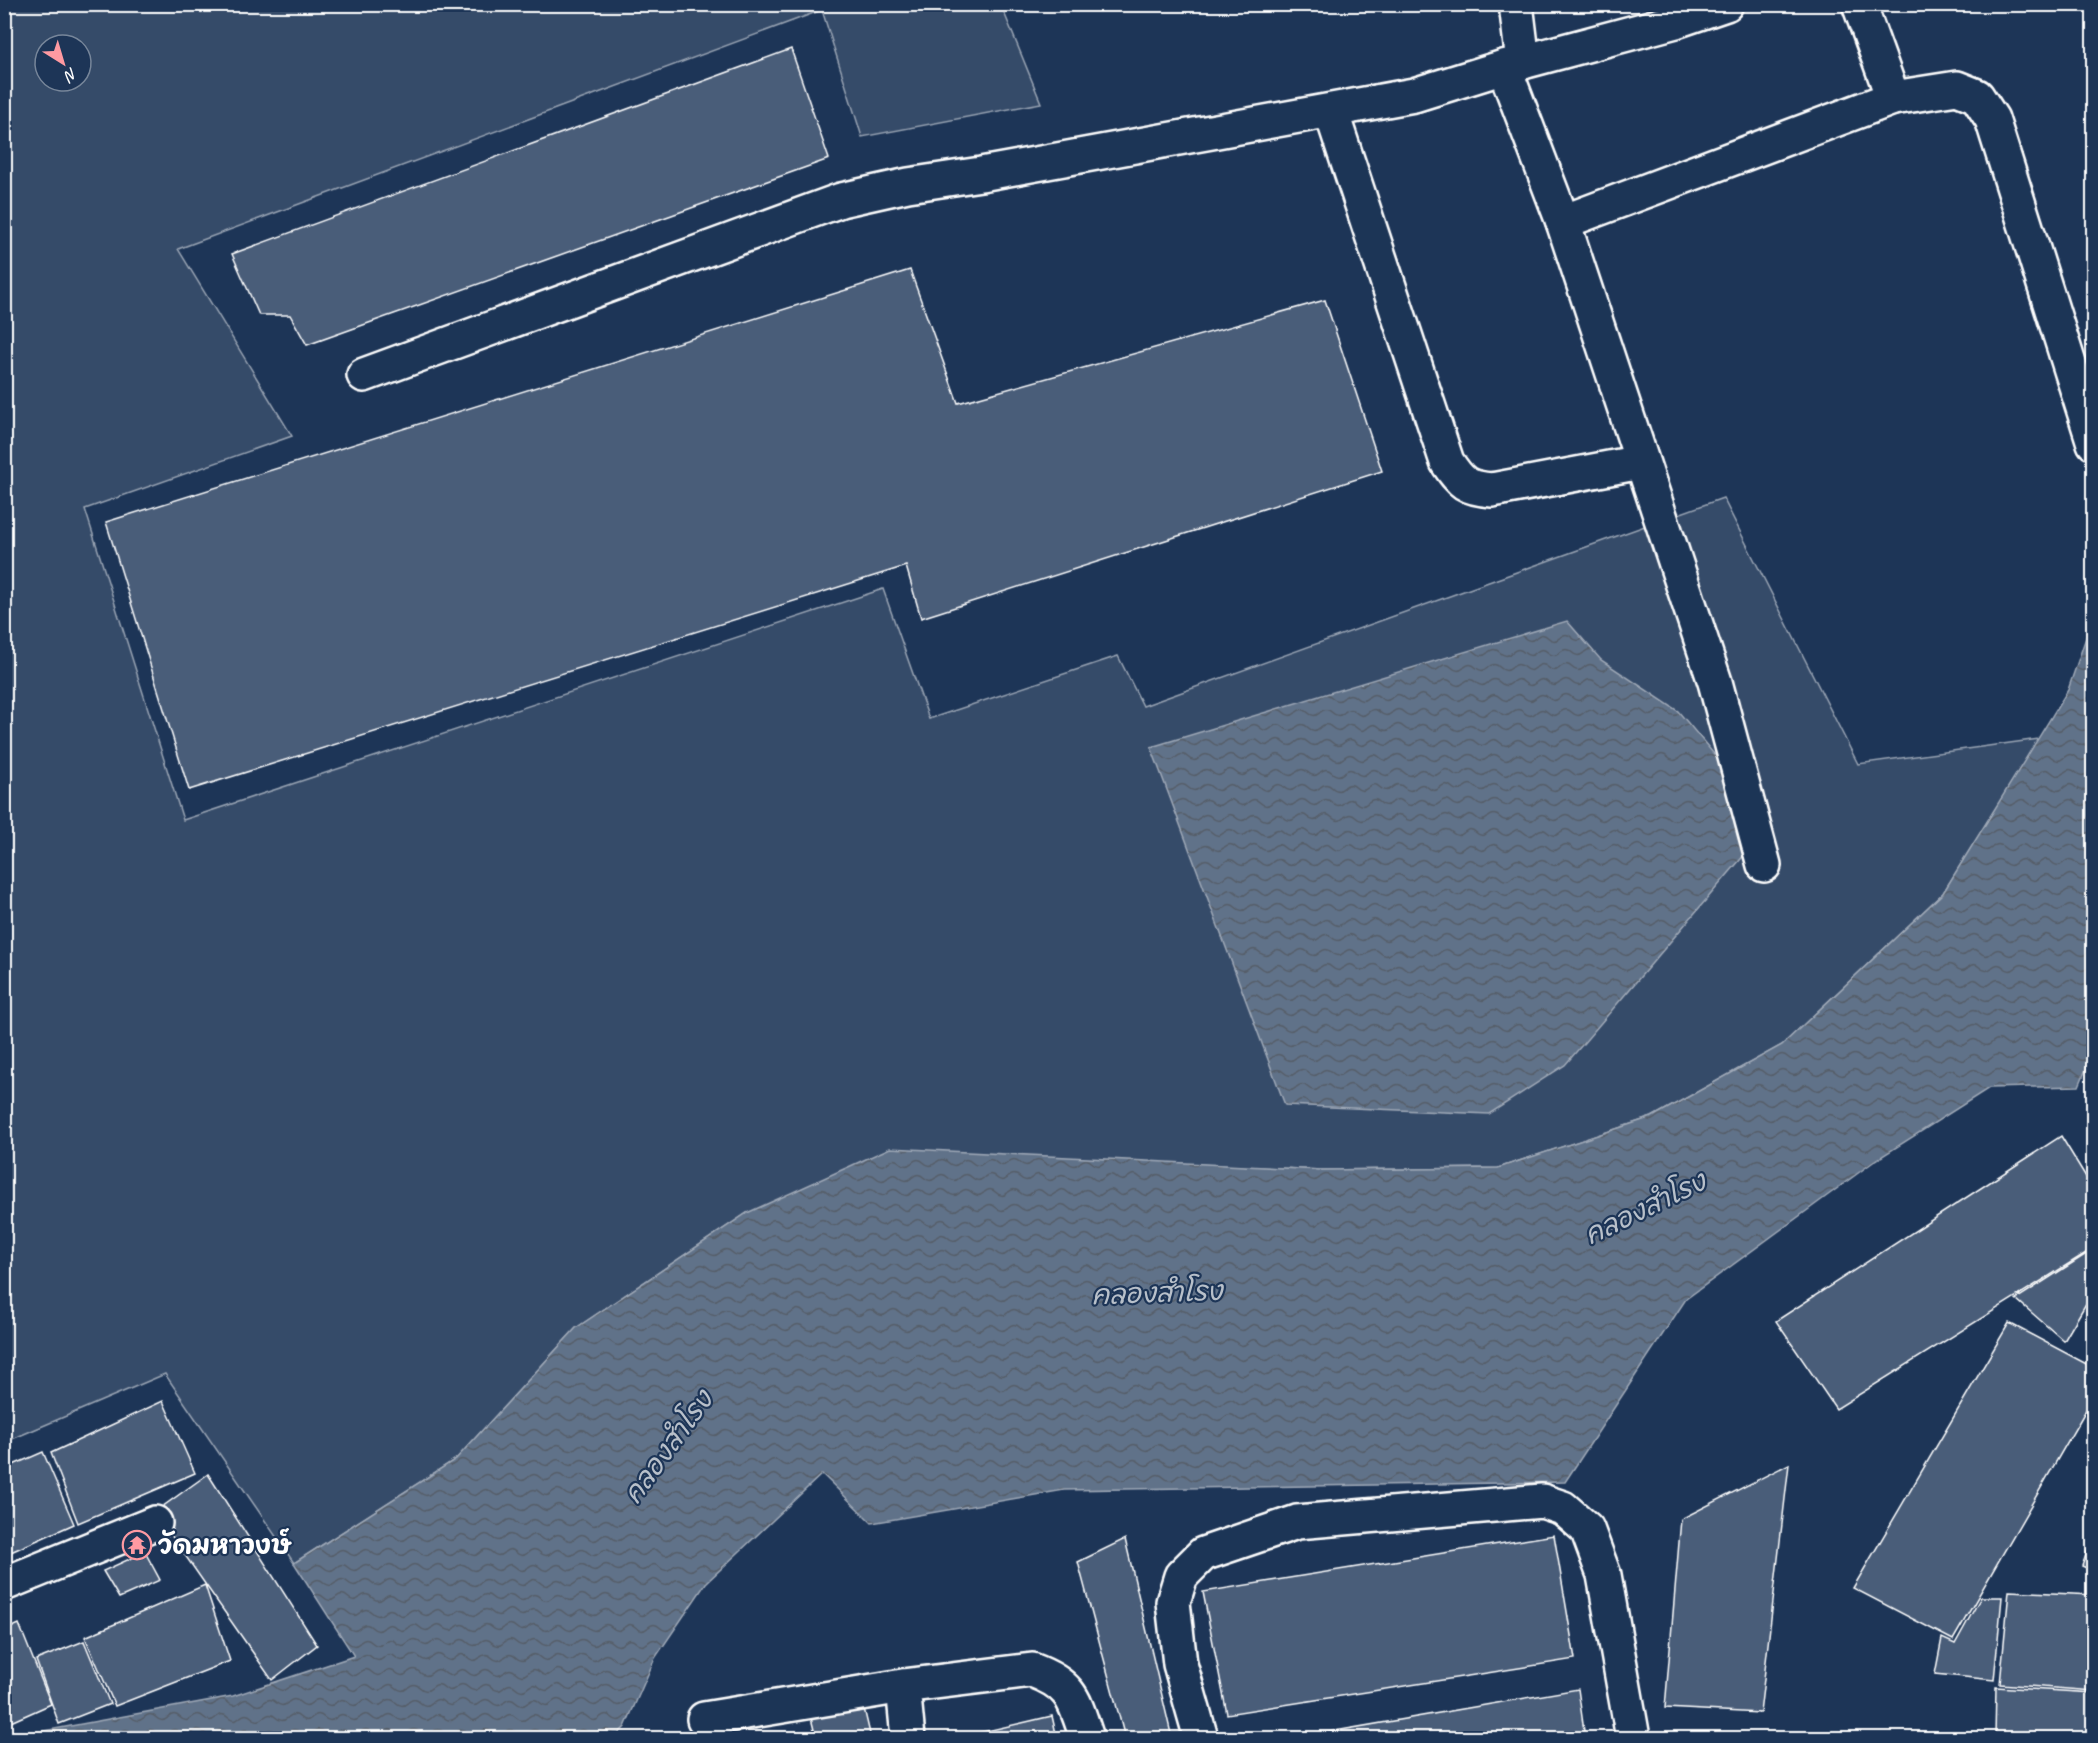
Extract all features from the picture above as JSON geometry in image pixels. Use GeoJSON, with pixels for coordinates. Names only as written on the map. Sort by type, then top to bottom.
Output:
{"type":"FeatureCollection","features":[{"type":"Feature","properties":{"kind":"street"},"geometry":{"type":"LineString","coordinates":[[1516,4],[1514,64],[1641,462],[1715,682],[1764,865]]}},
{"type":"Feature","properties":{"kind":"street"},"geometry":{"type":"LineString","coordinates":[[364,375],[841,200],[908,184],[981,174],[1414,95],[1514,64],[1676,21],[1726,4]]}},
{"type":"Feature","properties":{"kind":"street"},"geometry":{"type":"LineString","coordinates":[[1859,4],[1893,98]]}},
{"type":"Feature","properties":{"kind":"street"},"geometry":{"type":"LineString","coordinates":[[1563,222],[1893,98],[1957,88],[1977,96],[1992,119],[2094,443]]}},
{"type":"Feature","properties":{"kind":"street"},"geometry":{"type":"LineString","coordinates":[[1331,111],[1447,462],[1458,479],[1473,488],[1492,490],[1641,462]]}},
{"type":"Feature","properties":{"kind":"street"},"geometry":{"type":"LineString","coordinates":[[1200,1738],[1180,1664],[1173,1602],[1181,1575],[1203,1554],[1297,1522],[1542,1501],[1563,1508],[1587,1528],[1604,1575],[1633,1738]]}},
{"type":"Feature","properties":{"kind":"street"},"geometry":{"type":"LineString","coordinates":[[4,1584],[155,1523]]}},
{"type":"Feature","properties":{"kind":"street"},"geometry":{"type":"LineString","coordinates":[[704,1719],[903,1686],[1032,1670],[1052,1677],[1067,1689],[1088,1738]]}},
{"type":"Feature","properties":{"kind":"street"},"geometry":{"type":"LineString","coordinates":[[903,1686],[908,1738]]}},
{"type":"Feature","properties":{"kind":"shaded area"},"geometry":{"type":"Polygon","coordinates":[[[5,5],[1001,5],[1041,103],[862,137],[822,10],[178,249],[292,436],[85,509],[183,820],[883,589],[929,719],[1118,656],[1143,706],[1723,498],[1858,764],[2039,739],[1943,893],[1782,1045],[1652,1117],[1498,1168],[1321,1170],[1067,1158],[747,1213],[576,1328],[456,1459],[294,1563],[165,1374],[5,1442],[5,5]]]}},
{"type":"Feature","properties":{"kind":"water","name":"คลองสำโรง"},"geometry":{"type":"Polygon","coordinates":[[[2093,617],[2094,1050],[2079,1086],[1989,1088],[1876,1160],[1686,1299],[1565,1482],[1064,1490],[872,1523],[822,1474],[706,1583],[655,1658],[625,1727],[614,1738],[23,1738],[33,1733],[233,1696],[354,1656],[294,1563],[456,1459],[576,1328],[747,1213],[890,1148],[1321,1170],[1498,1168],[1652,1117],[1782,1045],[1943,893],[2068,690],[2093,617]]]}},
{"type":"Feature","properties":{"kind":"water"},"geometry":{"type":"Polygon","coordinates":[[[1567,621],[1601,660],[1678,711],[1719,760],[1746,853],[1565,1065],[1489,1114],[1285,1105],[1151,747],[1567,621]]]}},
{"type":"Feature","properties":{"kind":"building"},"geometry":{"type":"Polygon","coordinates":[[[791,49],[829,159],[307,345],[290,315],[259,315],[232,254],[791,49]]]}},
{"type":"Feature","properties":{"kind":"building"},"geometry":{"type":"Polygon","coordinates":[[[910,270],[958,403],[1325,300],[1382,471],[921,618],[906,566],[189,790],[106,522],[910,270]]]}},
{"type":"Feature","properties":{"kind":"building"},"geometry":{"type":"Polygon","coordinates":[[[2061,1136],[2094,1190],[2094,1248],[1836,1409],[1776,1321],[2061,1136]]]}},
{"type":"Feature","properties":{"kind":"building"},"geometry":{"type":"Polygon","coordinates":[[[2091,1251],[2094,1256],[2094,1290],[2064,1341],[2016,1299],[2091,1251]]]}},
{"type":"Feature","properties":{"kind":"building"},"geometry":{"type":"Polygon","coordinates":[[[2009,1323],[2094,1368],[2094,1396],[1953,1640],[1853,1588],[2009,1323]]]}},
{"type":"Feature","properties":{"kind":"building"},"geometry":{"type":"Polygon","coordinates":[[[163,1401],[195,1473],[78,1523],[51,1453],[163,1401]]]}},
{"type":"Feature","properties":{"kind":"building"},"geometry":{"type":"Polygon","coordinates":[[[43,1452],[74,1524],[4,1555],[4,1469],[43,1452]]]}},
{"type":"Feature","properties":{"kind":"building"},"geometry":{"type":"Polygon","coordinates":[[[1789,1464],[1760,1713],[1665,1708],[1681,1519],[1789,1464]]]}},
{"type":"Feature","properties":{"kind":"building"},"geometry":{"type":"Polygon","coordinates":[[[208,1474],[317,1645],[272,1680],[155,1512],[208,1474]]]}},
{"type":"Feature","properties":{"kind":"building"},"geometry":{"type":"Polygon","coordinates":[[[2094,1533],[2094,1571],[2082,1566],[2094,1533]]]}},
{"type":"Feature","properties":{"kind":"building"},"geometry":{"type":"Polygon","coordinates":[[[1554,1535],[1575,1659],[1227,1714],[1203,1592],[1554,1535]]]}},
{"type":"Feature","properties":{"kind":"building"},"geometry":{"type":"Polygon","coordinates":[[[1125,1539],[1172,1738],[1125,1738],[1078,1562],[1125,1539]]]}},
{"type":"Feature","properties":{"kind":"building"},"geometry":{"type":"Polygon","coordinates":[[[145,1552],[160,1580],[119,1598],[103,1571],[145,1552]]]}},
{"type":"Feature","properties":{"kind":"building"},"geometry":{"type":"Polygon","coordinates":[[[205,1585],[230,1661],[115,1706],[85,1637],[205,1585]]]}},
{"type":"Feature","properties":{"kind":"building"},"geometry":{"type":"Polygon","coordinates":[[[2009,1591],[2094,1595],[2094,1691],[2000,1684],[2009,1591]]]}},
{"type":"Feature","properties":{"kind":"building"},"geometry":{"type":"Polygon","coordinates":[[[1981,1597],[2002,1597],[1994,1680],[1935,1674],[1942,1638],[1955,1644],[1981,1597]]]}},
{"type":"Feature","properties":{"kind":"building"},"geometry":{"type":"Polygon","coordinates":[[[19,1624],[51,1704],[4,1725],[4,1631],[19,1624]]]}},
{"type":"Feature","properties":{"kind":"building"},"geometry":{"type":"Polygon","coordinates":[[[84,1641],[110,1704],[59,1724],[36,1660],[84,1641]]]}},
{"type":"Feature","properties":{"kind":"building"},"geometry":{"type":"Polygon","coordinates":[[[1996,1687],[2094,1693],[2094,1738],[1995,1738],[1996,1687]]]}},
{"type":"Feature","properties":{"kind":"building"},"geometry":{"type":"Polygon","coordinates":[[[1578,1689],[1585,1738],[1301,1738],[1301,1737],[1578,1689]]]}},
{"type":"Feature","properties":{"kind":"building"},"geometry":{"type":"Polygon","coordinates":[[[863,1704],[871,1738],[816,1738],[811,1718],[863,1704]]]}},
{"type":"Feature","properties":{"kind":"building"},"geometry":{"type":"Polygon","coordinates":[[[1052,1716],[1057,1738],[975,1738],[974,1734],[1052,1716]]]}},
{"type":"Feature","properties":{"kind":"place","name":"วัดมหาวงษ์"},"geometry":{"type":"Point","coordinates":[137,1545]}}]}
